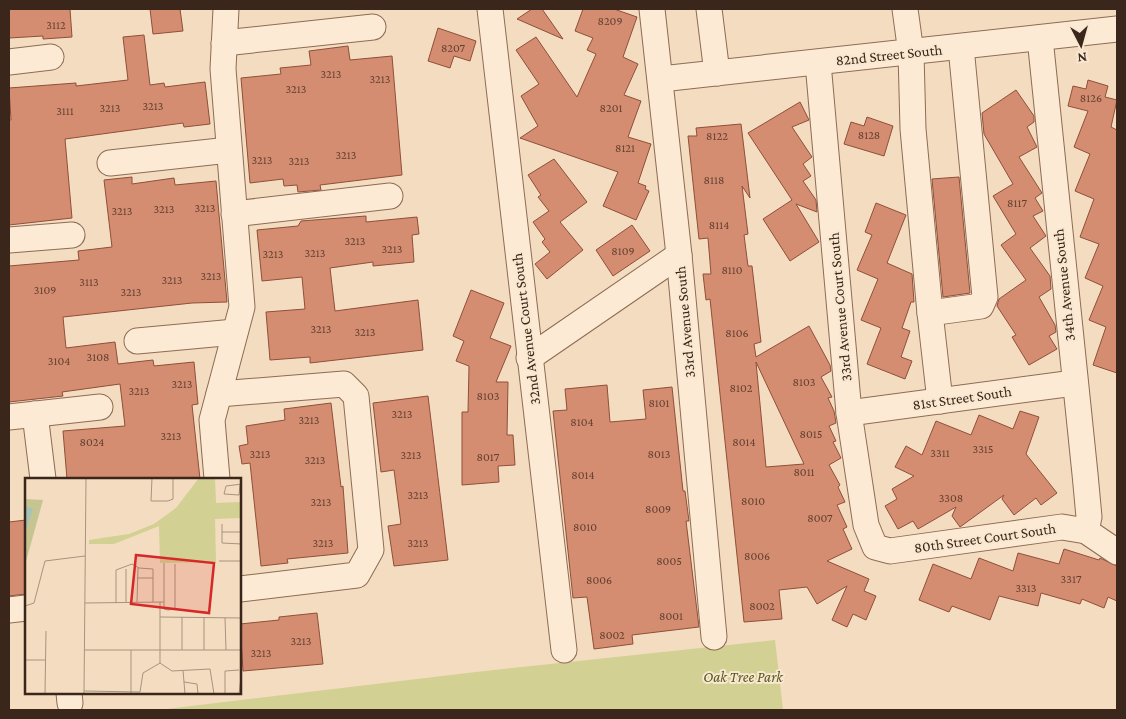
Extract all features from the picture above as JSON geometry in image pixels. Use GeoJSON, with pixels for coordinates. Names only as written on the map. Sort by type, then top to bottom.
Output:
{"type":"FeatureCollection","features":[{"type":"Feature","properties":{"kind":"street"},"geometry":{"type":"LineString","coordinates":[[217,478],[212,420],[242,306],[223,69],[226,9]]}},
{"type":"Feature","properties":{"kind":"street","name":"32nd Avenue Court South"},"geometry":{"type":"LineString","coordinates":[[490,9],[564,650]]}},
{"type":"Feature","properties":{"kind":"street","name":"33rd Avenue South"},"geometry":{"type":"LineString","coordinates":[[652,9],[679,255],[714,636]]}},
{"type":"Feature","properties":{"kind":"street"},"geometry":{"type":"LineString","coordinates":[[709,9],[717,74]]}},
{"type":"Feature","properties":{"kind":"street"},"geometry":{"type":"LineString","coordinates":[[905,9],[912,53],[913,129],[940,401]]}},
{"type":"Feature","properties":{"kind":"street"},"geometry":{"type":"LineString","coordinates":[[224,43],[373,27]]}},
{"type":"Feature","properties":{"kind":"street","name":"82nd Street South"},"geometry":{"type":"LineString","coordinates":[[660,79],[912,53],[1117,29]]}},
{"type":"Feature","properties":{"kind":"street","name":"34th Avenue South"},"geometry":{"type":"LineString","coordinates":[[1040,38],[1074,383],[1085,474],[1088,517],[1086,531]]}},
{"type":"Feature","properties":{"kind":"street"},"geometry":{"type":"LineString","coordinates":[[930,313],[981,306],[985,297],[961,47]]}},
{"type":"Feature","properties":{"kind":"street"},"geometry":{"type":"LineString","coordinates":[[9,62],[51,57]]}},
{"type":"Feature","properties":{"kind":"street","name":"33rd Avenue Court South"},"geometry":{"type":"LineString","coordinates":[[818,63],[850,413],[866,525],[875,548]]}},
{"type":"Feature","properties":{"kind":"street"},"geometry":{"type":"LineString","coordinates":[[110,163],[229,150]]}},
{"type":"Feature","properties":{"kind":"street"},"geometry":{"type":"LineString","coordinates":[[234,214],[390,196]]}},
{"type":"Feature","properties":{"kind":"street"},"geometry":{"type":"LineString","coordinates":[[9,240],[72,235]]}},
{"type":"Feature","properties":{"kind":"street"},"geometry":{"type":"LineString","coordinates":[[529,358],[679,255]]}},
{"type":"Feature","properties":{"kind":"street"},"geometry":{"type":"LineString","coordinates":[[137,341],[235,332]]}},
{"type":"Feature","properties":{"kind":"street","name":"81st Street South"},"geometry":{"type":"LineString","coordinates":[[850,413],[1074,383]]}},
{"type":"Feature","properties":{"kind":"street"},"geometry":{"type":"LineString","coordinates":[[218,394],[344,384],[356,396],[372,550],[357,575],[241,589]]}},
{"type":"Feature","properties":{"kind":"street"},"geometry":{"type":"LineString","coordinates":[[9,417],[100,407]]}},
{"type":"Feature","properties":{"kind":"street"},"geometry":{"type":"LineString","coordinates":[[35,414],[43,478]]}},
{"type":"Feature","properties":{"kind":"street","name":"80th Street Court South"},"geometry":{"type":"LineString","coordinates":[[875,548],[890,551],[1062,527],[1086,531],[1117,552]]}},
{"type":"Feature","properties":{"kind":"street"},"geometry":{"type":"LineString","coordinates":[[9,610],[25,608]]}},
{"type":"Feature","properties":{"kind":"green space","name":"Oak Tree Park"},"geometry":{"type":"Polygon","coordinates":[[[775,640],[783,710],[158,710],[476,672],[775,640]]]}},
{"type":"Feature","properties":{"kind":"building"},"geometry":{"type":"Polygon","coordinates":[[[9,9],[70,9],[72,37],[43,39],[43,36],[9,38],[9,9]]]}},
{"type":"Feature","properties":{"kind":"building"},"geometry":{"type":"Polygon","coordinates":[[[150,9],[180,9],[183,31],[153,34],[150,9]]]}},
{"type":"Feature","properties":{"kind":"building"},"geometry":{"type":"Polygon","coordinates":[[[532,9],[542,9],[563,39],[517,19],[532,9]]]}},
{"type":"Feature","properties":{"kind":"building"},"geometry":{"type":"Polygon","coordinates":[[[583,9],[614,9],[637,17],[623,57],[638,64],[624,95],[641,101],[628,137],[651,144],[638,183],[646,186],[645,189],[649,191],[636,220],[603,206],[618,172],[520,138],[538,126],[521,96],[539,84],[516,50],[536,37],[577,97],[596,54],[587,50],[593,38],[575,31],[583,9]]]}},
{"type":"Feature","properties":{"kind":"building"},"geometry":{"type":"Polygon","coordinates":[[[438,28],[476,41],[470,61],[454,56],[450,68],[428,61],[438,28]]]}},
{"type":"Feature","properties":{"kind":"building"},"geometry":{"type":"Polygon","coordinates":[[[144,35],[150,85],[164,83],[165,87],[205,82],[210,124],[184,127],[183,123],[65,139],[72,218],[9,225],[9,120],[11,120],[9,88],[76,83],[76,86],[128,80],[123,37],[144,35]]]}},
{"type":"Feature","properties":{"kind":"building"},"geometry":{"type":"Polygon","coordinates":[[[348,46],[350,60],[392,56],[402,175],[320,185],[321,190],[298,192],[297,185],[284,186],[283,179],[250,183],[241,78],[281,74],[280,68],[311,65],[309,51],[348,46]]]}},
{"type":"Feature","properties":{"kind":"building"},"geometry":{"type":"Polygon","coordinates":[[[1088,80],[1108,86],[1105,97],[1117,100],[1111,127],[1117,130],[1117,373],[1093,365],[1106,327],[1089,320],[1103,286],[1085,278],[1099,244],[1080,237],[1094,199],[1075,191],[1090,154],[1074,147],[1088,111],[1068,106],[1073,86],[1086,89],[1088,80]]]}},
{"type":"Feature","properties":{"kind":"building"},"geometry":{"type":"Polygon","coordinates":[[[1016,90],[1034,116],[1034,122],[1027,127],[1037,147],[1019,157],[1042,193],[1035,198],[1043,211],[1033,216],[1046,236],[1030,248],[1050,276],[1051,289],[1039,297],[1055,325],[1056,332],[1049,336],[1057,349],[1029,365],[1012,337],[1016,335],[997,306],[999,299],[1026,280],[1001,245],[1016,234],[993,196],[1013,184],[984,134],[982,113],[1016,90]]]}},
{"type":"Feature","properties":{"kind":"building"},"geometry":{"type":"Polygon","coordinates":[[[800,102],[809,120],[792,127],[812,157],[803,164],[811,176],[803,181],[816,200],[817,212],[796,204],[819,242],[790,261],[763,219],[792,200],[748,133],[800,102]]]}},
{"type":"Feature","properties":{"kind":"building"},"geometry":{"type":"Polygon","coordinates":[[[867,117],[893,126],[884,156],[844,144],[851,122],[864,126],[867,117]]]}},
{"type":"Feature","properties":{"kind":"building"},"geometry":{"type":"Polygon","coordinates":[[[741,124],[750,198],[742,186],[748,234],[744,235],[748,266],[752,266],[761,342],[754,344],[756,357],[809,326],[830,365],[831,371],[821,377],[832,397],[828,398],[834,411],[836,423],[829,426],[836,441],[833,442],[841,458],[829,465],[840,485],[838,487],[845,502],[837,505],[847,527],[843,529],[852,549],[827,561],[869,579],[864,591],[876,596],[866,620],[853,614],[847,627],[832,620],[847,586],[817,604],[807,587],[779,590],[782,619],[744,622],[710,299],[706,300],[703,274],[711,274],[708,238],[699,239],[688,136],[697,136],[696,128],[741,124]],[[756,362],[766,467],[804,464],[756,362]]]}},
{"type":"Feature","properties":{"kind":"building"},"geometry":{"type":"Polygon","coordinates":[[[554,159],[587,202],[560,222],[583,250],[547,279],[535,264],[550,252],[542,242],[545,239],[533,222],[549,211],[538,197],[541,195],[528,175],[554,159]]]}},
{"type":"Feature","properties":{"kind":"building"},"geometry":{"type":"Polygon","coordinates":[[[132,177],[132,184],[174,178],[175,185],[216,181],[227,302],[192,303],[63,317],[66,348],[115,342],[118,364],[153,360],[154,366],[194,362],[198,404],[192,405],[200,478],[67,478],[63,431],[125,426],[120,384],[62,392],[63,396],[9,402],[9,266],[79,260],[78,251],[112,247],[104,180],[132,177]]]}},
{"type":"Feature","properties":{"kind":"building"},"geometry":{"type":"Polygon","coordinates":[[[959,177],[970,293],[943,297],[932,179],[959,177]]]}},
{"type":"Feature","properties":{"kind":"building"},"geometry":{"type":"Polygon","coordinates":[[[876,203],[906,215],[887,263],[912,274],[914,302],[911,302],[902,328],[910,331],[901,357],[912,361],[905,379],[867,364],[881,328],[861,320],[878,279],[857,270],[872,235],[865,232],[876,203]]]}},
{"type":"Feature","properties":{"kind":"building"},"geometry":{"type":"Polygon","coordinates":[[[366,216],[366,222],[417,217],[419,234],[412,235],[414,262],[373,266],[373,262],[330,268],[335,311],[418,300],[423,350],[310,363],[310,357],[270,360],[266,312],[305,309],[302,277],[262,281],[257,230],[298,226],[301,221],[366,216]]]}},
{"type":"Feature","properties":{"kind":"building"},"geometry":{"type":"Polygon","coordinates":[[[632,225],[650,251],[613,276],[596,250],[632,225]]]}},
{"type":"Feature","properties":{"kind":"building"},"geometry":{"type":"Polygon","coordinates":[[[471,290],[504,303],[490,338],[511,346],[496,382],[508,382],[507,435],[513,435],[515,465],[498,466],[499,482],[462,485],[462,412],[468,412],[469,366],[456,361],[464,341],[453,336],[471,290]]]}},
{"type":"Feature","properties":{"kind":"building"},"geometry":{"type":"Polygon","coordinates":[[[607,385],[610,422],[646,419],[643,390],[672,387],[683,491],[685,491],[689,521],[686,521],[699,627],[632,635],[633,644],[594,649],[587,597],[573,598],[553,411],[567,410],[565,389],[607,385]]]}},
{"type":"Feature","properties":{"kind":"building"},"geometry":{"type":"Polygon","coordinates":[[[428,396],[448,560],[394,566],[388,526],[401,524],[394,470],[381,472],[373,403],[428,396]]]}},
{"type":"Feature","properties":{"kind":"building"},"geometry":{"type":"Polygon","coordinates":[[[331,403],[341,487],[343,486],[348,553],[287,559],[288,563],[261,566],[250,463],[242,464],[239,446],[248,444],[246,426],[285,420],[284,409],[331,403]]]}},
{"type":"Feature","properties":{"kind":"building"},"geometry":{"type":"Polygon","coordinates":[[[1020,411],[1039,417],[1026,454],[1057,493],[1041,505],[1036,498],[1014,515],[1002,499],[1004,495],[960,527],[952,516],[956,507],[918,529],[913,521],[898,529],[885,506],[897,499],[892,489],[914,476],[895,467],[906,446],[922,455],[936,421],[971,435],[979,415],[1013,429],[1020,411]]]}},
{"type":"Feature","properties":{"kind":"building"},"geometry":{"type":"Polygon","coordinates":[[[25,520],[25,594],[9,596],[9,522],[25,520]]]}},
{"type":"Feature","properties":{"kind":"building"},"geometry":{"type":"Polygon","coordinates":[[[1064,549],[1099,560],[1100,558],[1117,566],[1117,601],[1108,597],[1104,608],[1082,599],[1080,604],[1041,593],[1038,606],[999,596],[990,620],[952,606],[949,612],[919,600],[933,564],[971,579],[979,558],[1013,571],[1018,553],[1059,564],[1064,549]]]}},
{"type":"Feature","properties":{"kind":"building"},"geometry":{"type":"Polygon","coordinates":[[[317,613],[323,664],[243,671],[241,624],[279,620],[279,617],[317,613]]]}}]}
